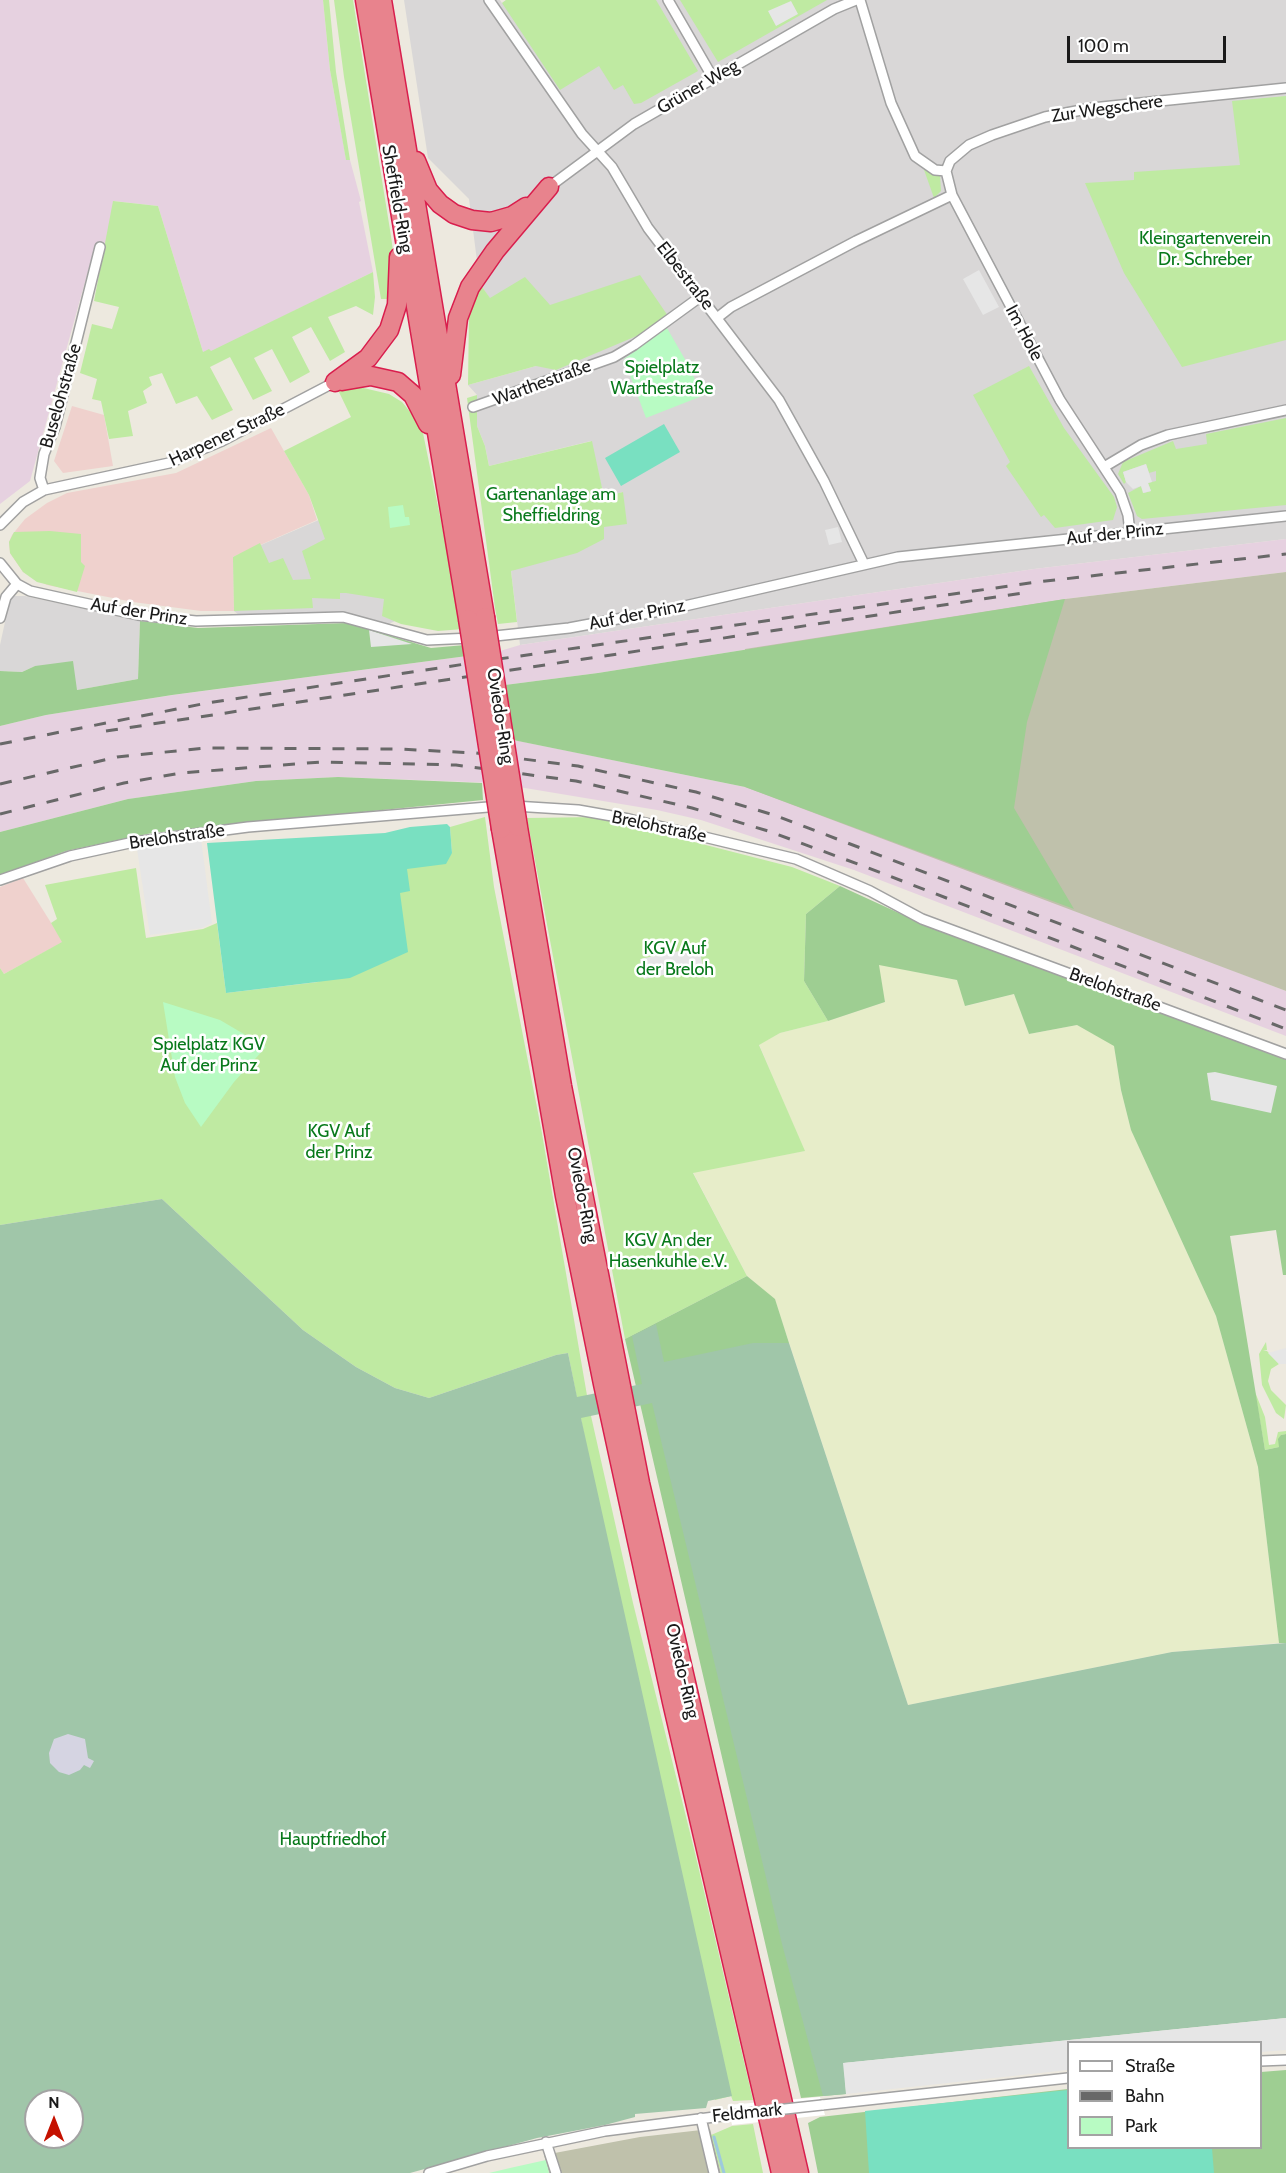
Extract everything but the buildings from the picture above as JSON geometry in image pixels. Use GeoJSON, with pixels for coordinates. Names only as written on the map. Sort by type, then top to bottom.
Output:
{"type":"FeatureCollection","features":[{"type":"Feature","properties":{"kind":"highway","name":"Sheffield-Ring"},"geometry":{"type":"LineString","coordinates":[[365,0],[400,214],[440,397]]}},
{"type":"Feature","properties":{"kind":"highway","name":"Sheffield-Ring"},"geometry":{"type":"LineString","coordinates":[[382,0],[440,397]]}},
{"type":"Feature","properties":{"kind":"highway"},"geometry":{"type":"LineString","coordinates":[[400,114],[423,182],[440,204],[454,214],[482,221],[504,219],[520,212],[549,187]]}},
{"type":"Feature","properties":{"kind":"highway"},"geometry":{"type":"LineString","coordinates":[[440,397],[458,318],[470,286],[495,250],[549,187]]}},
{"type":"Feature","properties":{"kind":"highway"},"geometry":{"type":"LineString","coordinates":[[335,382],[374,351],[392,321],[398,296],[400,214]]}},
{"type":"Feature","properties":{"kind":"highway"},"geometry":{"type":"LineString","coordinates":[[335,382],[370,376],[389,379],[407,387],[425,417],[445,477]]}},
{"type":"Feature","properties":{"kind":"highway","name":"Oviedo-Ring"},"geometry":{"type":"LineString","coordinates":[[440,397],[445,477],[477,618]]}},
{"type":"Feature","properties":{"kind":"highway","name":"Oviedo-Ring"},"geometry":{"type":"LineString","coordinates":[[440,397],[510,828],[620,1384],[773,2094]]}},
{"type":"Feature","properties":{"kind":"highway"},"geometry":{"type":"LineString","coordinates":[[773,2094],[781,2173]]}},
{"type":"Feature","properties":{"kind":"highway"},"geometry":{"type":"LineString","coordinates":[[773,2094],[799,2173]]}},
{"type":"Feature","properties":{"kind":"street","name":"Elbestraße"},"geometry":{"type":"LineString","coordinates":[[489,0],[582,134],[612,167],[648,228],[788,414],[864,564]]}},
{"type":"Feature","properties":{"kind":"street"},"geometry":{"type":"LineString","coordinates":[[668,0],[713,78]]}},
{"type":"Feature","properties":{"kind":"street","name":"Grüner Weg"},"geometry":{"type":"LineString","coordinates":[[549,187],[634,124],[834,9],[858,0]]}},
{"type":"Feature","properties":{"kind":"street"},"geometry":{"type":"LineString","coordinates":[[858,0],[891,103],[915,156],[924,165],[946,171]]}},
{"type":"Feature","properties":{"kind":"street","name":"Zur Wegschere"},"geometry":{"type":"LineString","coordinates":[[946,171],[955,154],[969,145],[1045,117],[1121,104],[1286,88]]}},
{"type":"Feature","properties":{"kind":"street","name":"Im Hole"},"geometry":{"type":"LineString","coordinates":[[946,171],[952,195],[1060,400],[1125,502],[1130,533]]}},
{"type":"Feature","properties":{"kind":"street"},"geometry":{"type":"LineString","coordinates":[[717,318],[731,307],[856,241],[952,195]]}},
{"type":"Feature","properties":{"kind":"street","name":"Buselohstraße"},"geometry":{"type":"LineString","coordinates":[[44,490],[40,478],[44,454],[55,427],[100,247]]}},
{"type":"Feature","properties":{"kind":"street","name":"Warthestraße"},"geometry":{"type":"LineString","coordinates":[[473,408],[614,357],[700,297]]}},
{"type":"Feature","properties":{"kind":"street","name":"Harpener Straße"},"geometry":{"type":"LineString","coordinates":[[44,490],[169,463],[222,441],[335,382]]}},
{"type":"Feature","properties":{"kind":"street"},"geometry":{"type":"LineString","coordinates":[[1104,467],[1141,445],[1168,435],[1286,410]]}},
{"type":"Feature","properties":{"kind":"street"},"geometry":{"type":"LineString","coordinates":[[0,525],[23,502],[44,490]]}},
{"type":"Feature","properties":{"kind":"street","name":"Auf der Prinz"},"geometry":{"type":"LineString","coordinates":[[0,563],[17,584],[41,594],[165,619],[196,621],[343,617],[436,641],[526,633],[614,620],[709,601],[898,557],[1286,516]]}},
{"type":"Feature","properties":{"kind":"street"},"geometry":{"type":"LineString","coordinates":[[0,618],[6,597],[17,584]]}},
{"type":"Feature","properties":{"kind":"street","name":"Brelohstraße"},"geometry":{"type":"LineString","coordinates":[[0,880],[70,856],[134,842],[208,832],[448,808],[496,806],[578,810],[629,819],[796,860],[870,891],[922,919],[1286,1054]]}},
{"type":"Feature","properties":{"kind":"street"},"geometry":{"type":"LineString","coordinates":[[1262,2061],[1286,2060]]}},
{"type":"Feature","properties":{"kind":"street","name":"Feldmark"},"geometry":{"type":"LineString","coordinates":[[429,2173],[546,2142],[637,2126],[1067,2078]]}},
{"type":"Feature","properties":{"kind":"street"},"geometry":{"type":"LineString","coordinates":[[701,2118],[714,2173]]}},
{"type":"Feature","properties":{"kind":"street"},"geometry":{"type":"LineString","coordinates":[[546,2142],[556,2173]]}},
{"type":"Feature","properties":{"kind":"shaded area"},"geometry":{"type":"Polygon","coordinates":[[[0,0],[323,0],[330,70],[346,159],[350,160],[361,201],[359,202],[373,272],[211,352],[203,352],[158,206],[114,201],[102,262],[91,260],[30,481],[0,504],[0,0]]]}},
{"type":"Feature","properties":{"kind":"shaded area"},"geometry":{"type":"Polygon","coordinates":[[[404,0],[500,0],[502,3],[506,0],[1286,0],[1286,539],[1034,569],[520,645],[511,571],[604,527],[623,492],[604,498],[591,441],[489,466],[485,446],[477,426],[477,395],[468,385],[536,366],[480,284],[469,199],[428,158],[404,0]]]}},
{"type":"Feature","properties":{"kind":"shaded area"},"geometry":{"type":"Polygon","coordinates":[[[791,1],[798,14],[776,26],[768,11],[791,1]]]}},
{"type":"Feature","properties":{"kind":"shaded area"},"geometry":{"type":"Polygon","coordinates":[[[979,270],[999,307],[983,315],[963,279],[979,270]]]}},
{"type":"Feature","properties":{"kind":"shaded area"},"geometry":{"type":"Polygon","coordinates":[[[72,406],[104,415],[113,466],[63,473],[54,461],[72,406]]]}},
{"type":"Feature","properties":{"kind":"shaded area"},"geometry":{"type":"Polygon","coordinates":[[[271,428],[309,495],[317,520],[233,557],[234,611],[201,611],[133,602],[47,585],[23,572],[10,553],[9,542],[12,535],[25,519],[47,503],[67,493],[176,473],[271,428]]]}},
{"type":"Feature","properties":{"kind":"shaded area"},"geometry":{"type":"Polygon","coordinates":[[[1146,464],[1152,482],[1148,483],[1151,491],[1143,493],[1141,486],[1133,489],[1126,482],[1123,472],[1146,464]]]}},
{"type":"Feature","properties":{"kind":"shaded area"},"geometry":{"type":"Polygon","coordinates":[[[351,496],[395,621],[389,624],[344,612],[239,615],[234,611],[233,557],[321,519],[351,496]]]}},
{"type":"Feature","properties":{"kind":"shaded area"},"geometry":{"type":"Polygon","coordinates":[[[838,527],[842,542],[829,545],[825,530],[838,527]]]}},
{"type":"Feature","properties":{"kind":"shaded area"},"geometry":{"type":"Polygon","coordinates":[[[1286,539],[1286,572],[1065,599],[598,673],[505,685],[500,651],[520,645],[1034,569],[1286,539]]]}},
{"type":"Feature","properties":{"kind":"shaded area"},"geometry":{"type":"Polygon","coordinates":[[[1286,572],[1286,991],[745,787],[745,649],[1065,599],[1286,572]]]}},
{"type":"Feature","properties":{"kind":"shaded area"},"geometry":{"type":"Polygon","coordinates":[[[14,596],[25,596],[140,621],[138,679],[77,690],[35,666],[22,672],[0,671],[0,645],[10,599],[14,596]]]}},
{"type":"Feature","properties":{"kind":"shaded area"},"geometry":{"type":"Polygon","coordinates":[[[369,630],[412,644],[371,647],[369,630]]]}},
{"type":"Feature","properties":{"kind":"shaded area"},"geometry":{"type":"Polygon","coordinates":[[[467,656],[479,736],[514,740],[745,787],[1074,909],[1286,991],[1286,1036],[854,870],[701,820],[657,810],[495,783],[338,777],[256,781],[128,799],[0,832],[0,726],[46,715],[173,695],[467,656]]]}},
{"type":"Feature","properties":{"kind":"shaded area"},"geometry":{"type":"Polygon","coordinates":[[[201,839],[212,923],[202,928],[150,935],[137,849],[201,839]]]}},
{"type":"Feature","properties":{"kind":"shaded area"},"geometry":{"type":"Polygon","coordinates":[[[23,878],[63,942],[4,974],[0,968],[0,887],[23,878]]]}},
{"type":"Feature","properties":{"kind":"shaded area"},"geometry":{"type":"Polygon","coordinates":[[[699,947],[703,967],[644,979],[640,959],[699,947]]]}},
{"type":"Feature","properties":{"kind":"shaded area"},"geometry":{"type":"Polygon","coordinates":[[[878,964],[957,980],[966,1006],[1014,994],[1029,1034],[1077,1025],[1114,1045],[1121,1090],[1131,1130],[1216,1316],[1258,1467],[1279,1643],[1172,1652],[908,1705],[775,1300],[747,1276],[693,1172],[804,1151],[759,1044],[780,1033],[828,1021],[885,1002],[878,964]]]}},
{"type":"Feature","properties":{"kind":"shaded area"},"geometry":{"type":"Polygon","coordinates":[[[1215,1072],[1277,1086],[1271,1113],[1211,1100],[1207,1073],[1215,1072]]]}},
{"type":"Feature","properties":{"kind":"shaded area"},"geometry":{"type":"Polygon","coordinates":[[[1286,1348],[1286,1364],[1279,1364],[1268,1353],[1286,1348]]]}},
{"type":"Feature","properties":{"kind":"shaded area"},"geometry":{"type":"Polygon","coordinates":[[[68,1734],[85,1739],[88,1758],[94,1761],[90,1768],[84,1765],[80,1770],[69,1775],[59,1772],[50,1763],[49,1753],[54,1739],[68,1734]]]}},
{"type":"Feature","properties":{"kind":"shaded area"},"geometry":{"type":"Polygon","coordinates":[[[1286,2018],[1286,2050],[1262,2052],[1262,2041],[1067,2041],[1067,2070],[846,2094],[843,2063],[1286,2018]]]}},
{"type":"Feature","properties":{"kind":"shaded area"},"geometry":{"type":"Polygon","coordinates":[[[710,2129],[721,2173],[549,2173],[544,2155],[640,2137],[710,2129]]]}},
{"type":"Feature","properties":{"kind":"green space"},"geometry":{"type":"Polygon","coordinates":[[[323,0],[329,0],[336,72],[350,160],[346,160],[330,70],[323,0]]]}},
{"type":"Feature","properties":{"kind":"green space"},"geometry":{"type":"Polygon","coordinates":[[[334,0],[353,0],[391,236],[395,266],[393,299],[381,299],[344,77],[334,0]]]}},
{"type":"Feature","properties":{"kind":"green space"},"geometry":{"type":"Polygon","coordinates":[[[506,0],[656,0],[698,71],[641,103],[634,104],[623,85],[614,90],[599,66],[560,90],[502,3],[506,0]]]}},
{"type":"Feature","properties":{"kind":"green space"},"geometry":{"type":"Polygon","coordinates":[[[680,0],[827,0],[718,62],[680,0]]]}},
{"type":"Feature","properties":{"kind":"green space","name":"Kleingartenverein Dr. Schreber"},"geometry":{"type":"Polygon","coordinates":[[[1286,96],[1286,340],[1182,367],[1124,273],[1085,183],[1134,180],[1134,172],[1240,165],[1232,101],[1286,96]]]}},
{"type":"Feature","properties":{"kind":"green space"},"geometry":{"type":"Polygon","coordinates":[[[923,167],[940,175],[941,191],[934,198],[923,167]]]}},
{"type":"Feature","properties":{"kind":"green space"},"geometry":{"type":"Polygon","coordinates":[[[113,201],[158,206],[203,352],[209,349],[211,351],[373,272],[375,297],[373,315],[356,306],[328,317],[345,352],[330,361],[311,327],[292,337],[310,372],[290,383],[272,349],[254,358],[272,391],[253,400],[230,357],[210,367],[233,410],[212,420],[197,396],[176,404],[162,373],[149,377],[152,385],[143,391],[147,403],[128,411],[133,436],[109,439],[101,401],[92,399],[97,379],[80,373],[92,324],[112,329],[119,307],[94,301],[113,201]]]}},
{"type":"Feature","properties":{"kind":"green space"},"geometry":{"type":"Polygon","coordinates":[[[640,275],[668,316],[639,335],[556,370],[536,366],[468,385],[469,314],[480,284],[490,298],[525,277],[550,305],[640,275]]]}},
{"type":"Feature","properties":{"kind":"green space","name":"Spielplatz Warthestraße"},"geometry":{"type":"Polygon","coordinates":[[[667,328],[690,368],[702,396],[646,418],[624,359],[667,328]]]}},
{"type":"Feature","properties":{"kind":"green space"},"geometry":{"type":"Polygon","coordinates":[[[1029,366],[1064,428],[1114,497],[1117,507],[1113,520],[1055,528],[1044,515],[1041,517],[1006,466],[1010,462],[973,395],[1029,366]]]}},
{"type":"Feature","properties":{"kind":"green space"},"geometry":{"type":"Polygon","coordinates":[[[355,386],[389,394],[402,402],[416,419],[423,433],[463,629],[438,631],[401,624],[382,616],[384,599],[346,593],[340,593],[340,599],[312,598],[313,608],[234,611],[233,557],[260,543],[269,563],[283,558],[293,580],[311,579],[302,551],[325,539],[309,495],[284,451],[351,417],[338,390],[355,386]]]}},
{"type":"Feature","properties":{"kind":"green space","name":"Gartenanlage am Sheffieldring"},"geometry":{"type":"Polygon","coordinates":[[[477,395],[477,426],[485,446],[489,466],[592,441],[604,497],[623,492],[627,524],[604,527],[604,539],[577,553],[511,571],[517,622],[498,624],[495,608],[467,398],[477,395]]]}},
{"type":"Feature","properties":{"kind":"green space"},"geometry":{"type":"Polygon","coordinates":[[[1286,418],[1286,505],[1142,519],[1137,516],[1128,493],[1141,486],[1144,493],[1151,491],[1148,483],[1156,481],[1156,471],[1149,473],[1146,464],[1123,472],[1126,482],[1124,484],[1118,474],[1123,462],[1173,441],[1176,449],[1207,444],[1206,434],[1286,418]]]}},
{"type":"Feature","properties":{"kind":"green space"},"geometry":{"type":"Polygon","coordinates":[[[664,424],[680,452],[621,486],[605,458],[664,424]]]}},
{"type":"Feature","properties":{"kind":"green space"},"geometry":{"type":"Polygon","coordinates":[[[403,505],[405,517],[409,517],[410,525],[390,528],[388,507],[403,505]]]}},
{"type":"Feature","properties":{"kind":"green space"},"geometry":{"type":"Polygon","coordinates":[[[50,531],[81,534],[81,562],[85,566],[77,592],[37,582],[23,572],[10,553],[9,542],[14,532],[50,531]]]}},
{"type":"Feature","properties":{"kind":"green space"},"geometry":{"type":"Polygon","coordinates":[[[1065,599],[1027,722],[1014,808],[1074,909],[745,787],[513,740],[505,685],[598,673],[1065,599]]]}},
{"type":"Feature","properties":{"kind":"green space"},"geometry":{"type":"Polygon","coordinates":[[[140,621],[198,628],[348,623],[431,648],[465,645],[467,656],[172,695],[46,715],[0,726],[0,671],[22,672],[35,666],[73,661],[77,690],[138,679],[140,621]]]}},
{"type":"Feature","properties":{"kind":"green space"},"geometry":{"type":"Polygon","coordinates":[[[338,777],[482,783],[483,800],[152,833],[66,851],[0,875],[0,832],[128,799],[256,781],[338,777]]]}},
{"type":"Feature","properties":{"kind":"green space","name":"KGV Auf der Prinz"},"geometry":{"type":"Polygon","coordinates":[[[485,817],[494,887],[541,1128],[589,1407],[633,1603],[753,2100],[733,2101],[731,2096],[715,2100],[568,1353],[429,1398],[395,1388],[356,1367],[303,1330],[162,1199],[0,1225],[0,968],[4,974],[62,942],[51,923],[57,919],[45,885],[136,868],[146,938],[203,929],[217,923],[226,993],[318,982],[400,893],[407,868],[452,853],[450,827],[485,817]]]}},
{"type":"Feature","properties":{"kind":"green space","name":"KGV Auf der Breloh"},"geometry":{"type":"Polygon","coordinates":[[[596,817],[792,867],[840,886],[806,914],[804,981],[828,1021],[780,1033],[759,1045],[805,1151],[693,1173],[747,1276],[625,1339],[527,818],[596,817]]]}},
{"type":"Feature","properties":{"kind":"green space"},"geometry":{"type":"Polygon","coordinates":[[[447,824],[450,827],[452,853],[446,864],[407,869],[410,891],[400,893],[408,952],[350,978],[226,993],[207,843],[385,833],[410,827],[447,824]]]}},
{"type":"Feature","properties":{"kind":"green space"},"geometry":{"type":"Polygon","coordinates":[[[840,886],[912,919],[1286,1060],[1286,1275],[1283,1275],[1276,1230],[1230,1236],[1265,1450],[1279,1447],[1278,1439],[1281,1435],[1286,1434],[1286,1643],[1279,1643],[1258,1467],[1216,1316],[1131,1130],[1121,1090],[1114,1046],[1077,1025],[1029,1034],[1014,994],[965,1006],[957,980],[879,965],[885,1002],[828,1021],[804,981],[806,914],[840,886]]]}},
{"type":"Feature","properties":{"kind":"green space","name":"Spielplatz KGV Auf der Prinz"},"geometry":{"type":"Polygon","coordinates":[[[163,1002],[220,1020],[266,1047],[234,1082],[201,1127],[185,1103],[175,1077],[163,1002]]]}},
{"type":"Feature","properties":{"kind":"green space","name":"Hauptfriedhof"},"geometry":{"type":"Polygon","coordinates":[[[162,1199],[303,1330],[356,1367],[395,1388],[429,1398],[568,1353],[577,1397],[642,1384],[632,1336],[656,1324],[664,1362],[753,1343],[789,1343],[908,1705],[1172,1652],[1286,1643],[1286,2018],[844,2063],[846,2094],[823,2096],[782,1944],[652,1403],[581,1418],[732,2096],[708,2101],[706,2108],[635,2114],[635,2117],[605,2125],[537,2138],[410,2173],[0,2173],[0,1225],[162,1199]]]}},
{"type":"Feature","properties":{"kind":"green space"},"geometry":{"type":"Polygon","coordinates":[[[747,1276],[775,1299],[789,1343],[753,1343],[846,2094],[801,2098],[625,1339],[747,1276]]]}},
{"type":"Feature","properties":{"kind":"green space"},"geometry":{"type":"Polygon","coordinates":[[[1266,1342],[1267,1350],[1263,1351],[1267,1351],[1279,1364],[1271,1369],[1268,1381],[1271,1390],[1286,1405],[1284,1419],[1276,1413],[1262,1385],[1259,1354],[1266,1342]]]}},
{"type":"Feature","properties":{"kind":"green space"},"geometry":{"type":"Polygon","coordinates":[[[1255,1392],[1265,1417],[1269,1445],[1275,1444],[1278,1432],[1286,1431],[1286,1434],[1281,1435],[1279,1447],[1265,1450],[1255,1392]]]}},
{"type":"Feature","properties":{"kind":"green space"},"geometry":{"type":"Polygon","coordinates":[[[1286,2070],[1286,2173],[818,2173],[808,2123],[820,2117],[1067,2089],[1067,2149],[1262,2149],[1262,2072],[1286,2070]]]}},
{"type":"Feature","properties":{"kind":"green space"},"geometry":{"type":"Polygon","coordinates":[[[1067,2090],[1067,2149],[1212,2149],[1214,2173],[869,2173],[865,2111],[1067,2090]]]}},
{"type":"Feature","properties":{"kind":"green space"},"geometry":{"type":"Polygon","coordinates":[[[753,2124],[763,2173],[721,2173],[711,2135],[732,2126],[753,2124]]]}},
{"type":"Feature","properties":{"kind":"green space"},"geometry":{"type":"Polygon","coordinates":[[[546,2160],[549,2173],[489,2173],[510,2168],[546,2160]]]}},
{"type":"Feature","properties":{"kind":"pier"},"geometry":{"type":"Polygon","coordinates":[[[820,2097],[825,2115],[732,2125],[728,2105],[820,2097]]]}},
{"type":"Feature","properties":{"kind":"waterway"},"geometry":{"type":"LineString","coordinates":[[714,2137],[724,2173]]}},
{"type":"Feature","properties":{"kind":"railway"},"geometry":{"type":"LineString","coordinates":[[0,744],[207,703],[485,661],[1037,582],[1286,554]]}},
{"type":"Feature","properties":{"kind":"railway"},"geometry":{"type":"LineString","coordinates":[[106,731],[1023,593]]}},
{"type":"Feature","properties":{"kind":"railway"},"geometry":{"type":"LineString","coordinates":[[0,784],[117,757],[205,748],[399,749],[476,753],[578,766],[696,792],[774,815],[1286,1010]]}},
{"type":"Feature","properties":{"kind":"railway"},"geometry":{"type":"LineString","coordinates":[[0,814],[124,783],[181,773],[321,762],[456,765],[576,781],[692,808],[768,831],[1286,1029]]}},
{"type":"Feature","properties":{"kind":"park label","name":"KGV An der Hasenkuhle e.V."},"geometry":{"type":"Point","coordinates":[668,1251]}}]}
